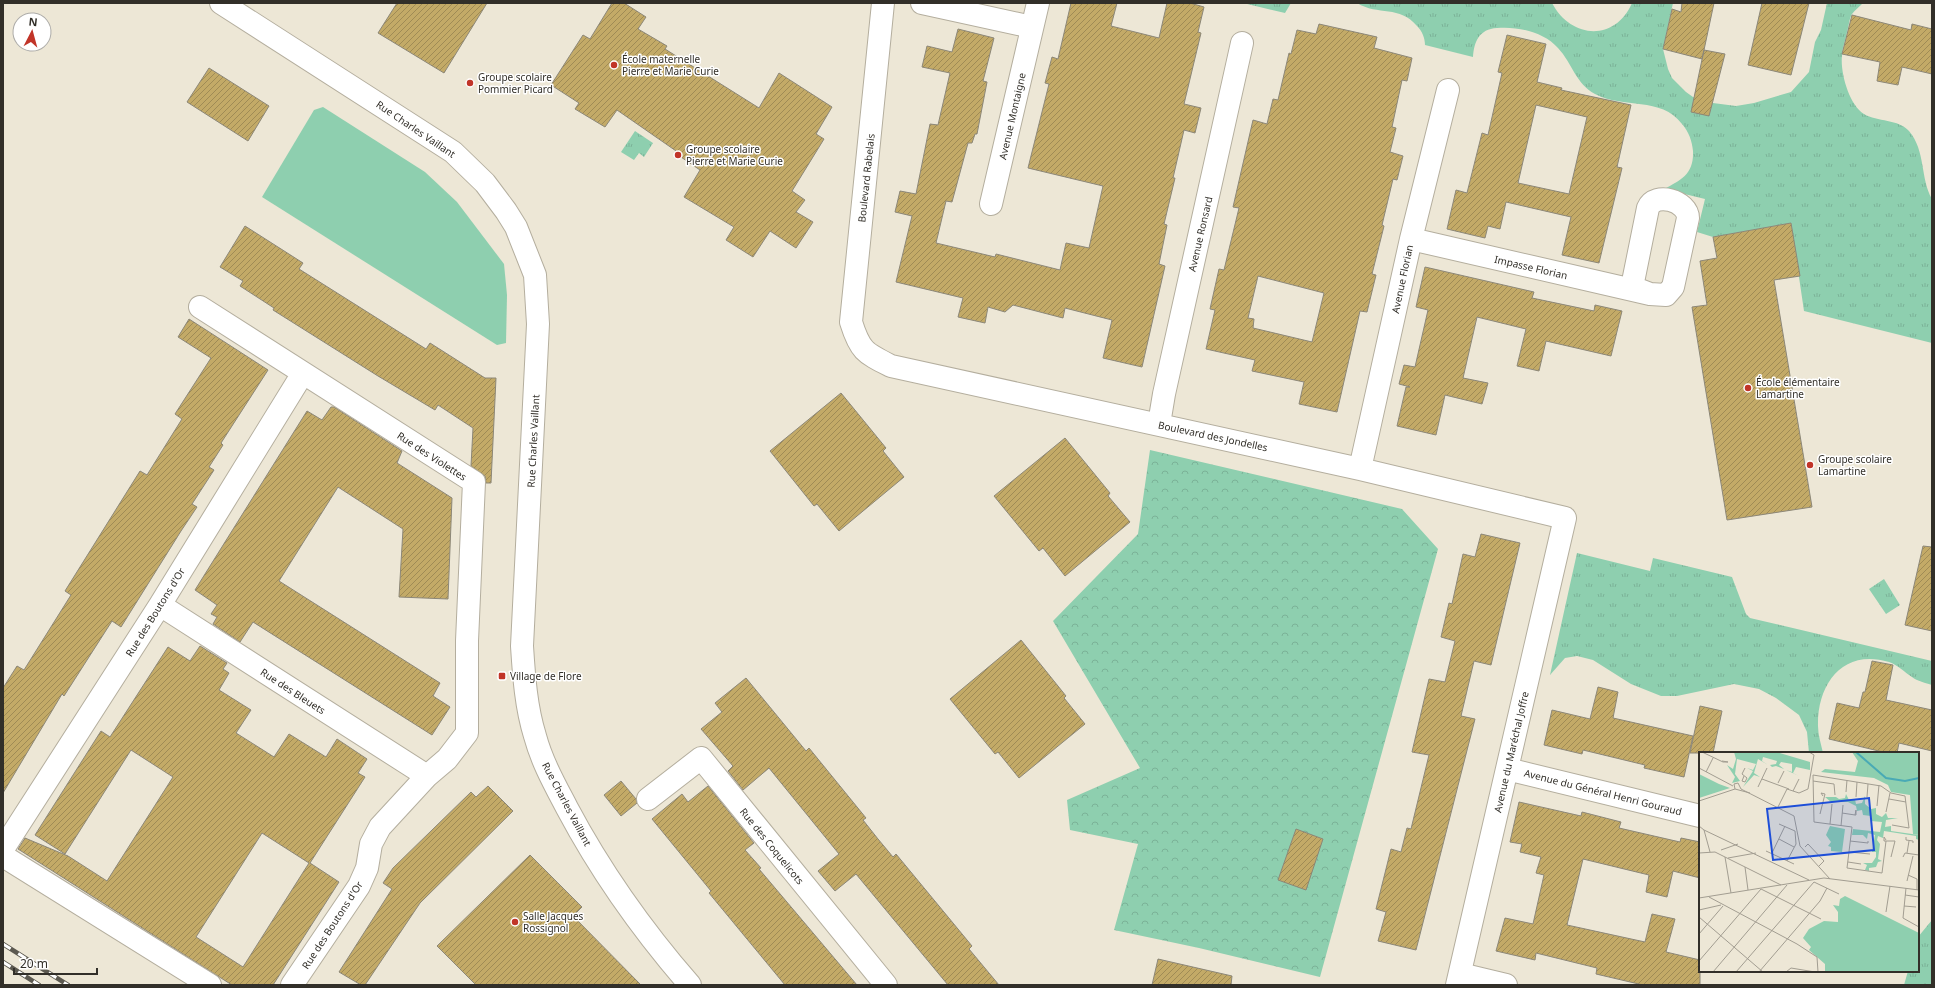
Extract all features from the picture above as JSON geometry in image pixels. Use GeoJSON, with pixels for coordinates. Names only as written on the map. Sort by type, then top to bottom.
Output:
{"type":"FeatureCollection","features":[{"type":"Feature","properties":{"kind":"street","name":"Rue Charles Vaillant"},"geometry":{"type":"LineString","coordinates":[[221,3],[453,152],[485,183],[496,196],[516,227],[535,275],[538,317],[522,646],[525,691],[534,736],[547,770],[580,832],[622,899],[665,956],[690,985]]}},
{"type":"Feature","properties":{"kind":"street","name":"Boulevard Rabelais"},"geometry":{"type":"LineString","coordinates":[[863,350],[856,337],[852,322],[883,3]]}},
{"type":"Feature","properties":{"kind":"street"},"geometry":{"type":"LineString","coordinates":[[922,3],[1032,27]]}},
{"type":"Feature","properties":{"kind":"street","name":"Avenue Montaigne"},"geometry":{"type":"LineString","coordinates":[[992,204],[1038,3]]}},
{"type":"Feature","properties":{"kind":"street","name":"Avenue Ronsard"},"geometry":{"type":"LineString","coordinates":[[1159,424],[1164,394],[1242,43]]}},
{"type":"Feature","properties":{"kind":"street","name":"Avenue Florian"},"geometry":{"type":"LineString","coordinates":[[1360,469],[1411,239],[1448,90]]}},
{"type":"Feature","properties":{"kind":"street","name":"Impasse Florian"},"geometry":{"type":"LineString","coordinates":[[1411,239],[1650,294]]}},
{"type":"Feature","properties":{"kind":"street","name":"Rue des Violettes"},"geometry":{"type":"LineString","coordinates":[[200,307],[474,482],[467,641],[467,732]]}},
{"type":"Feature","properties":{"kind":"street","name":"Boulevard des Jondelles"},"geometry":{"type":"LineString","coordinates":[[863,350],[891,366],[1360,469],[1565,518]]}},
{"type":"Feature","properties":{"kind":"street","name":"Rue des Boutons d'Or"},"geometry":{"type":"LineString","coordinates":[[3,849],[160,605],[302,373]]}},
{"type":"Feature","properties":{"kind":"street","name":"Avenue du Maréchal Joffre"},"geometry":{"type":"LineString","coordinates":[[1458,980],[1565,518]]}},
{"type":"Feature","properties":{"kind":"street","name":"Rue des Bleuets"},"geometry":{"type":"LineString","coordinates":[[160,605],[427,776]]}},
{"type":"Feature","properties":{"kind":"street","name":"Rue des Boutons d'Or"},"geometry":{"type":"LineString","coordinates":[[292,985],[359,886],[367,868],[371,844],[380,827],[427,776],[447,759],[467,732]]}},
{"type":"Feature","properties":{"kind":"street","name":"Rue des Coquelicots"},"geometry":{"type":"LineString","coordinates":[[648,799],[701,758],[886,985]]}},
{"type":"Feature","properties":{"kind":"street","name":"Avenue du Général Henri Gouraud"},"geometry":{"type":"LineString","coordinates":[[1507,769],[1699,816]]}},
{"type":"Feature","properties":{"kind":"street"},"geometry":{"type":"LineString","coordinates":[[3,856],[210,985]]}},
{"type":"Feature","properties":{"kind":"street"},"geometry":{"type":"LineString","coordinates":[[1458,980],[1506,985]]}},
{"type":"Feature","properties":{"kind":"green space"},"geometry":{"type":"Polygon","coordinates":[[[1243,3],[1291,3],[1285,13],[1243,3]]]}},
{"type":"Feature","properties":{"kind":"green space"},"geometry":{"type":"Polygon","coordinates":[[[1357,3],[1552,3],[1560,15],[1570,24],[1581,29],[1593,31],[1604,30],[1615,25],[1624,16],[1632,3],[1673,3],[1663,49],[1672,78],[1693,97],[1713,103],[1736,106],[1754,103],[1791,92],[1809,72],[1815,42],[1821,30],[1827,3],[1863,3],[1852,14],[1850,20],[1842,53],[1842,71],[1850,96],[1859,110],[1869,117],[1894,122],[1905,127],[1914,139],[1921,156],[1928,191],[1932,199],[1932,343],[1804,311],[1791,223],[1713,237],[1697,232],[1705,199],[1664,189],[1681,179],[1689,171],[1693,159],[1693,147],[1687,130],[1673,115],[1653,106],[1617,101],[1595,94],[1583,85],[1563,54],[1552,42],[1538,34],[1521,29],[1491,29],[1482,34],[1476,41],[1473,57],[1425,45],[1422,32],[1403,15],[1365,7],[1357,3]]]}},
{"type":"Feature","properties":{"kind":"green space"},"geometry":{"type":"Polygon","coordinates":[[[323,107],[425,172],[457,202],[504,264],[507,295],[506,343],[497,345],[262,197],[314,110],[323,107]]]}},
{"type":"Feature","properties":{"kind":"green space"},"geometry":{"type":"Polygon","coordinates":[[[635,131],[653,143],[644,157],[639,153],[634,160],[621,152],[635,131]]]}},
{"type":"Feature","properties":{"kind":"green space"},"geometry":{"type":"Polygon","coordinates":[[[1150,450],[1402,509],[1438,549],[1320,977],[1199,948],[1114,930],[1138,844],[1070,830],[1067,800],[1140,768],[1053,621],[1138,534],[1150,450]]]}},
{"type":"Feature","properties":{"kind":"green space"},"geometry":{"type":"Polygon","coordinates":[[[1577,553],[1650,571],[1653,558],[1732,577],[1746,614],[1750,618],[1932,661],[1932,685],[1914,678],[1892,663],[1873,659],[1858,660],[1846,665],[1836,673],[1822,696],[1819,711],[1818,726],[1823,752],[1809,752],[1807,732],[1799,715],[1776,698],[1759,689],[1734,684],[1677,696],[1661,696],[1631,684],[1593,660],[1577,656],[1565,658],[1550,675],[1577,553]]]}},
{"type":"Feature","properties":{"kind":"green space"},"geometry":{"type":"Polygon","coordinates":[[[1884,579],[1900,605],[1886,614],[1869,589],[1884,579]]]}},
{"type":"Feature","properties":{"kind":"green space"},"geometry":{"type":"Polygon","coordinates":[[[1932,920],[1932,985],[1904,985],[1908,972],[1919,972],[1919,936],[1932,920]]]}},
{"type":"Feature","properties":{"kind":"building"},"geometry":{"type":"Polygon","coordinates":[[[397,3],[487,3],[444,73],[378,33],[397,3]]]}},
{"type":"Feature","properties":{"kind":"building"},"geometry":{"type":"Polygon","coordinates":[[[612,3],[624,3],[646,17],[638,29],[667,46],[665,49],[759,108],[779,73],[832,107],[816,134],[824,139],[792,191],[805,200],[796,212],[813,222],[796,248],[770,231],[753,257],[726,240],[734,227],[684,197],[700,170],[678,155],[679,153],[617,110],[605,127],[575,109],[579,103],[551,85],[583,35],[590,39],[612,3]]]}},
{"type":"Feature","properties":{"kind":"building"},"geometry":{"type":"Polygon","coordinates":[[[1071,3],[1117,3],[1111,26],[1159,38],[1167,3],[1190,3],[1204,7],[1198,32],[1201,33],[1184,104],[1201,108],[1195,133],[1184,130],[1173,178],[1175,178],[1164,224],[1167,225],[1159,264],[1165,266],[1142,367],[1103,358],[1112,320],[1065,308],[1063,318],[1013,305],[1005,312],[988,307],[985,323],[958,317],[963,298],[896,282],[912,216],[895,212],[900,191],[916,194],[930,124],[938,125],[950,73],[922,67],[927,46],[952,52],[958,29],[994,38],[983,81],[987,82],[977,134],[975,134],[972,143],[968,143],[952,202],[946,201],[936,243],[995,257],[996,254],[1060,270],[1066,243],[1089,248],[1103,186],[1028,168],[1049,84],[1045,83],[1052,57],[1058,59],[1071,3]]]}},
{"type":"Feature","properties":{"kind":"building"},"geometry":{"type":"Polygon","coordinates":[[[1682,3],[1714,3],[1702,59],[1663,49],[1672,9],[1681,12],[1682,3]]]}},
{"type":"Feature","properties":{"kind":"building"},"geometry":{"type":"Polygon","coordinates":[[[1762,3],[1809,3],[1791,75],[1748,65],[1762,3]]]}},
{"type":"Feature","properties":{"kind":"building"},"geometry":{"type":"Polygon","coordinates":[[[1852,15],[1911,30],[1912,24],[1932,29],[1932,74],[1902,67],[1898,85],[1877,81],[1880,62],[1842,54],[1852,15]]]}},
{"type":"Feature","properties":{"kind":"building"},"geometry":{"type":"Polygon","coordinates":[[[1319,24],[1377,37],[1374,48],[1412,58],[1407,81],[1402,80],[1392,127],[1396,128],[1390,152],[1403,156],[1397,180],[1393,179],[1382,225],[1384,226],[1372,274],[1376,275],[1367,312],[1360,311],[1337,412],[1299,404],[1304,382],[1252,371],[1255,360],[1206,349],[1215,310],[1210,309],[1219,269],[1224,270],[1239,208],[1233,207],[1253,120],[1267,124],[1273,99],[1278,100],[1289,53],[1291,54],[1297,30],[1316,34],[1319,24]],[[1258,276],[1248,318],[1254,319],[1253,328],[1312,342],[1324,293],[1258,276]]]}},
{"type":"Feature","properties":{"kind":"building"},"geometry":{"type":"Polygon","coordinates":[[[1507,35],[1546,44],[1537,82],[1562,88],[1561,90],[1631,105],[1617,167],[1622,168],[1599,263],[1562,255],[1571,217],[1506,202],[1500,229],[1488,226],[1485,238],[1447,229],[1456,190],[1467,193],[1482,133],[1488,135],[1502,73],[1498,72],[1507,35]],[[1536,105],[1518,183],[1569,194],[1587,117],[1536,105]]]}},
{"type":"Feature","properties":{"kind":"building"},"geometry":{"type":"Polygon","coordinates":[[[1704,50],[1725,54],[1709,116],[1691,112],[1704,50]]]}},
{"type":"Feature","properties":{"kind":"building"},"geometry":{"type":"Polygon","coordinates":[[[209,68],[269,106],[248,141],[187,102],[209,68]]]}},
{"type":"Feature","properties":{"kind":"building","name":"École élémentaire Lamartine"},"geometry":{"type":"Polygon","coordinates":[[[1791,223],[1800,276],[1774,280],[1812,507],[1727,520],[1692,307],[1707,305],[1700,261],[1717,258],[1713,237],[1791,223]]]}},
{"type":"Feature","properties":{"kind":"building"},"geometry":{"type":"Polygon","coordinates":[[[245,226],[303,263],[299,269],[426,349],[430,343],[485,378],[496,378],[491,483],[486,483],[485,476],[471,466],[473,428],[438,405],[435,410],[273,310],[274,308],[240,286],[243,281],[220,267],[245,226]]]}},
{"type":"Feature","properties":{"kind":"building"},"geometry":{"type":"Polygon","coordinates":[[[1425,267],[1534,292],[1532,298],[1594,311],[1595,305],[1622,311],[1611,356],[1546,341],[1539,371],[1517,366],[1526,329],[1477,317],[1463,378],[1488,383],[1482,404],[1445,395],[1436,435],[1397,426],[1406,387],[1410,387],[1399,384],[1404,365],[1415,367],[1428,310],[1416,307],[1425,267]]]}},
{"type":"Feature","properties":{"kind":"building"},"geometry":{"type":"Polygon","coordinates":[[[189,319],[268,370],[221,443],[223,445],[209,467],[214,470],[192,504],[197,507],[121,627],[112,621],[64,696],[62,694],[3,793],[3,688],[17,666],[24,670],[71,595],[65,591],[140,471],[147,475],[182,419],[175,414],[211,358],[178,337],[189,319]]]}},
{"type":"Feature","properties":{"kind":"building"},"geometry":{"type":"Polygon","coordinates":[[[841,393],[886,448],[883,451],[904,477],[839,531],[817,504],[814,506],[770,451],[841,393]]]}},
{"type":"Feature","properties":{"kind":"building"},"geometry":{"type":"Polygon","coordinates":[[[331,407],[334,407],[402,451],[397,463],[452,498],[448,599],[399,597],[403,529],[338,487],[279,581],[440,683],[433,696],[450,707],[432,735],[253,622],[240,642],[213,624],[217,617],[211,614],[217,605],[195,590],[307,411],[322,420],[331,407]]]}},
{"type":"Feature","properties":{"kind":"building"},"geometry":{"type":"Polygon","coordinates":[[[1065,438],[1110,493],[1108,496],[1130,522],[1065,576],[1043,548],[1039,551],[994,496],[1065,438]]]}},
{"type":"Feature","properties":{"kind":"building"},"geometry":{"type":"Polygon","coordinates":[[[1481,534],[1520,543],[1491,665],[1474,661],[1461,716],[1475,719],[1416,950],[1378,941],[1386,912],[1376,909],[1391,849],[1401,852],[1407,828],[1411,829],[1429,755],[1412,752],[1429,679],[1445,682],[1455,641],[1441,637],[1449,603],[1452,604],[1463,554],[1475,557],[1481,534]]]}},
{"type":"Feature","properties":{"kind":"building"},"geometry":{"type":"Polygon","coordinates":[[[1923,546],[1932,547],[1932,631],[1905,625],[1923,546]]]}},
{"type":"Feature","properties":{"kind":"building"},"geometry":{"type":"Polygon","coordinates":[[[1021,640],[1066,696],[1064,698],[1085,724],[1019,778],[998,752],[995,754],[950,699],[1021,640]]]}},
{"type":"Feature","properties":{"kind":"building"},"geometry":{"type":"Polygon","coordinates":[[[200,646],[227,663],[223,669],[229,673],[219,690],[251,710],[236,733],[274,757],[289,734],[326,757],[337,739],[367,759],[358,773],[365,777],[310,863],[339,882],[273,985],[232,985],[18,849],[25,838],[68,856],[107,881],[173,777],[131,750],[65,854],[35,835],[101,731],[110,737],[168,647],[190,661],[200,646]],[[262,833],[196,937],[243,967],[309,863],[262,833]]]}},
{"type":"Feature","properties":{"kind":"building"},"geometry":{"type":"Polygon","coordinates":[[[1872,661],[1893,665],[1886,700],[1932,710],[1932,751],[1899,743],[1897,752],[1883,752],[1829,739],[1837,703],[1859,708],[1863,692],[1865,692],[1872,661]]]}},
{"type":"Feature","properties":{"kind":"building"},"geometry":{"type":"Polygon","coordinates":[[[746,678],[806,751],[809,748],[866,818],[863,820],[878,839],[893,857],[896,854],[972,946],[969,949],[999,985],[948,985],[856,874],[835,891],[818,871],[839,854],[769,768],[743,790],[728,771],[733,766],[701,729],[722,712],[715,703],[746,678]]]}},
{"type":"Feature","properties":{"kind":"building"},"geometry":{"type":"Polygon","coordinates":[[[1598,687],[1618,692],[1613,718],[1693,736],[1684,777],[1644,768],[1645,765],[1583,750],[1582,754],[1544,745],[1552,710],[1590,719],[1598,687]]]}},
{"type":"Feature","properties":{"kind":"building"},"geometry":{"type":"Polygon","coordinates":[[[1700,706],[1722,711],[1713,752],[1690,753],[1700,706]]]}},
{"type":"Feature","properties":{"kind":"building"},"geometry":{"type":"Polygon","coordinates":[[[621,781],[636,799],[637,803],[621,816],[604,795],[621,781]]]}},
{"type":"Feature","properties":{"kind":"building"},"geometry":{"type":"Polygon","coordinates":[[[488,786],[513,811],[420,903],[365,985],[361,985],[339,972],[392,889],[383,883],[393,868],[471,792],[476,797],[488,786]]]}},
{"type":"Feature","properties":{"kind":"building"},"geometry":{"type":"Polygon","coordinates":[[[708,786],[754,843],[745,850],[761,868],[759,869],[857,985],[785,985],[709,893],[711,891],[652,819],[682,794],[688,802],[708,786]]]}},
{"type":"Feature","properties":{"kind":"building"},"geometry":{"type":"Polygon","coordinates":[[[1519,802],[1581,816],[1582,812],[1621,822],[1619,828],[1680,842],[1681,838],[1699,842],[1699,878],[1673,871],[1667,897],[1646,892],[1649,875],[1583,859],[1567,925],[1645,942],[1652,914],[1675,919],[1666,952],[1699,960],[1700,985],[1643,985],[1596,974],[1597,968],[1536,953],[1535,960],[1496,951],[1505,918],[1533,924],[1544,875],[1536,873],[1541,857],[1520,852],[1522,844],[1510,842],[1519,802]]]}},
{"type":"Feature","properties":{"kind":"building"},"geometry":{"type":"Polygon","coordinates":[[[1296,829],[1323,839],[1306,890],[1278,880],[1296,829]]]}},
{"type":"Feature","properties":{"kind":"building","name":"Salle Jacques Rossignol"},"geometry":{"type":"Polygon","coordinates":[[[530,855],[582,907],[573,916],[641,985],[476,985],[437,946],[530,855]]]}},
{"type":"Feature","properties":{"kind":"building"},"geometry":{"type":"Polygon","coordinates":[[[1158,959],[1232,976],[1231,985],[1152,985],[1158,959]]]}},
{"type":"Feature","properties":{"kind":"railway"},"geometry":{"type":"LineString","coordinates":[[3,944],[68,985]]}},
{"type":"Feature","properties":{"kind":"railway"},"geometry":{"type":"LineString","coordinates":[[3,962],[39,985]]}},
{"type":"Feature","properties":{"kind":"place","name":"École maternelle Pierre et Marie Curie"},"geometry":{"type":"Point","coordinates":[614,65]}},
{"type":"Feature","properties":{"kind":"place","name":"Groupe scolaire Pommier Picard"},"geometry":{"type":"Point","coordinates":[470,83]}},
{"type":"Feature","properties":{"kind":"place","name":"Groupe scolaire Pierre et Marie Curie"},"geometry":{"type":"Point","coordinates":[678,155]}},
{"type":"Feature","properties":{"kind":"place","name":"École élémentaire Lamartine"},"geometry":{"type":"Point","coordinates":[1748,388]}},
{"type":"Feature","properties":{"kind":"place","name":"Groupe scolaire Lamartine"},"geometry":{"type":"Point","coordinates":[1810,465]}},
{"type":"Feature","properties":{"kind":"place","name":"Village de Flore"},"geometry":{"type":"Point","coordinates":[502,676]}},
{"type":"Feature","properties":{"kind":"place","name":"Salle Jacques Rossignol"},"geometry":{"type":"Point","coordinates":[515,922]}}]}
